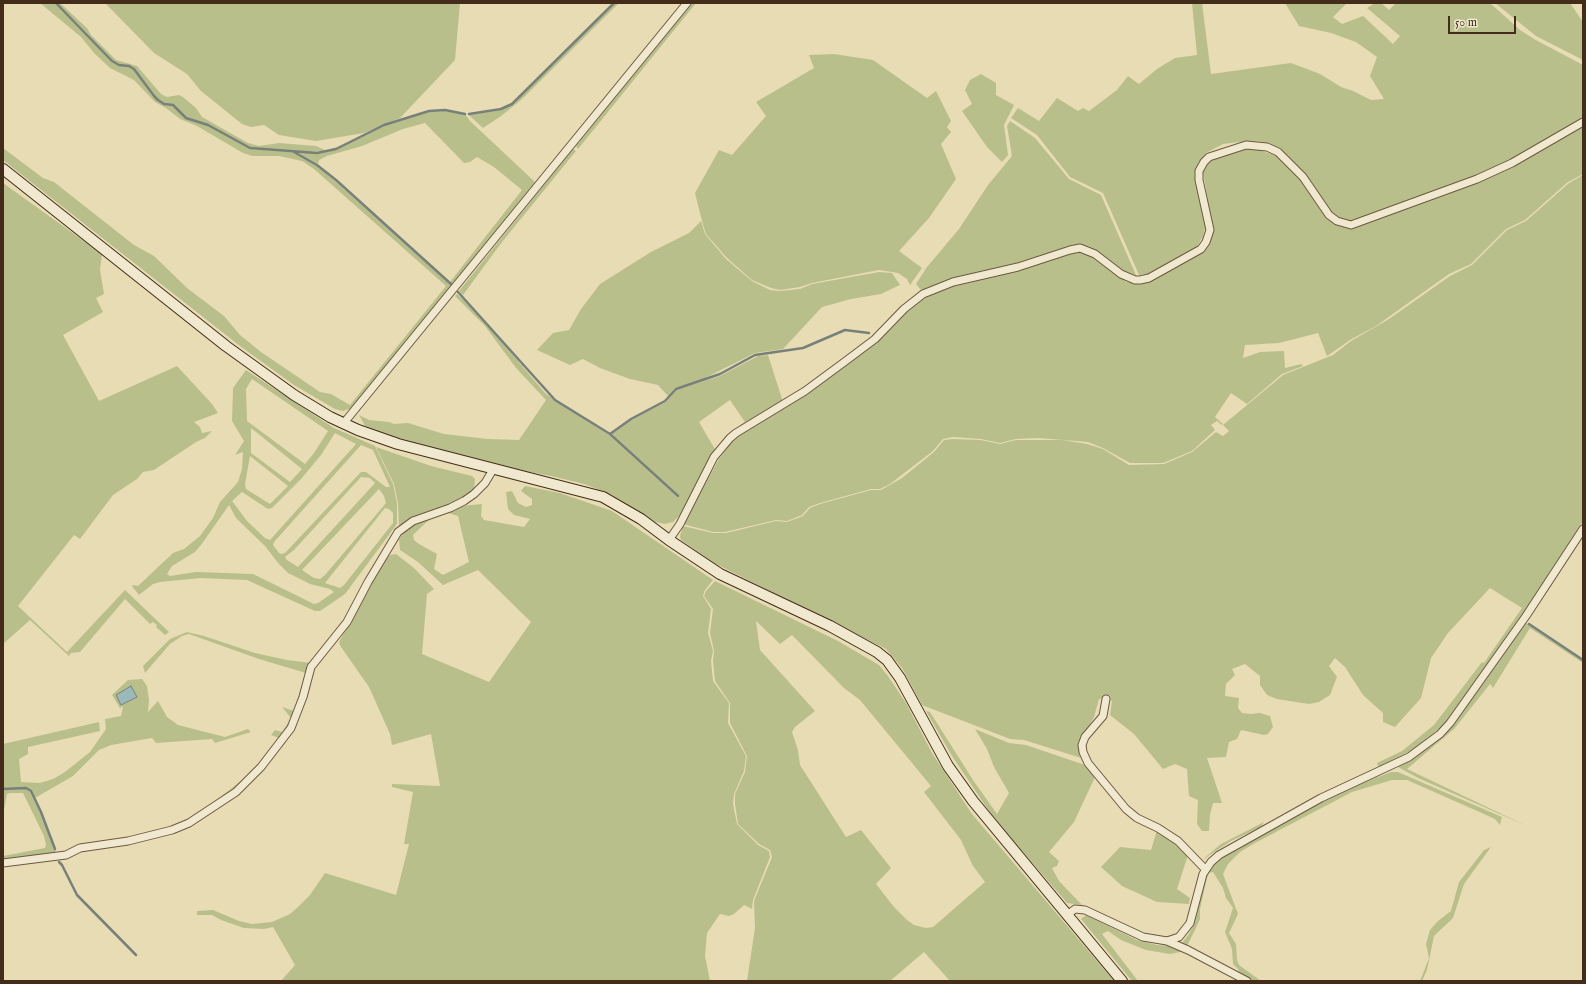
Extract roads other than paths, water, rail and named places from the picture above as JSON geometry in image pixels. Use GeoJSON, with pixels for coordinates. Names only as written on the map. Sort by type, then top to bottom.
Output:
{"type":"FeatureCollection","features":[{"type":"Feature","properties":{"kind":"main road"},"geometry":{"type":"LineString","coordinates":[[3,169],[226,346],[294,395],[343,424],[398,444],[603,497],[641,519],[669,540],[720,574],[863,643],[886,660],[900,678],[948,766],[961,785],[1066,915],[1122,981]]}},
{"type":"Feature","properties":{"kind":"street"},"geometry":{"type":"LineString","coordinates":[[343,424],[687,3]]}},
{"type":"Feature","properties":{"kind":"street"},"geometry":{"type":"LineString","coordinates":[[669,540],[680,524],[714,457],[730,438],[805,391],[843,363],[875,339],[904,309],[923,294],[953,282],[1018,267],[1080,248],[1095,254],[1121,274],[1135,280],[1140,280],[1149,278],[1201,249],[1206,242],[1210,230],[1199,180],[1199,171],[1209,157],[1246,145],[1267,147],[1282,156],[1304,177],[1329,215],[1337,221],[1352,225],[1478,179],[1512,163],[1583,122]]}},
{"type":"Feature","properties":{"kind":"street"},"geometry":{"type":"LineString","coordinates":[[3,863],[66,855],[80,848],[128,841],[172,830],[189,823],[236,792],[261,768],[291,728],[303,697],[311,667],[347,622],[368,582],[398,532],[413,521],[464,501],[485,483],[494,468]]}},
{"type":"Feature","properties":{"kind":"street"},"geometry":{"type":"LineString","coordinates":[[1167,941],[1182,934],[1190,923],[1200,880],[1205,869],[1219,855],[1350,783],[1409,757],[1430,743],[1450,723],[1466,701],[1526,616],[1583,529]]}},
{"type":"Feature","properties":{"kind":"street"},"geometry":{"type":"LineString","coordinates":[[1106,699],[1103,716],[1086,737],[1082,745],[1083,752],[1088,763],[1126,809],[1137,818],[1158,828],[1178,841],[1205,869]]}},
{"type":"Feature","properties":{"kind":"street"},"geometry":{"type":"LineString","coordinates":[[1066,915],[1073,910],[1085,910],[1139,936],[1153,940],[1167,941],[1188,950],[1246,981]]}},
{"type":"Feature","properties":{"kind":"water"},"geometry":{"type":"Polygon","coordinates":[[[131,686],[137,697],[121,705],[116,695],[131,686]]]}},
{"type":"Feature","properties":{"kind":"waterway"},"geometry":{"type":"LineString","coordinates":[[56,3],[112,61],[119,65],[129,66],[134,69],[158,100],[164,104],[173,105],[186,118],[208,125],[250,148],[317,153],[336,149],[384,125],[429,111],[445,110],[465,114]]}},
{"type":"Feature","properties":{"kind":"waterway"},"geometry":{"type":"LineString","coordinates":[[469,114],[501,109],[512,104],[614,3]]}},
{"type":"Feature","properties":{"kind":"waterway"},"geometry":{"type":"LineString","coordinates":[[294,152],[317,165],[336,180],[451,284]]}},
{"type":"Feature","properties":{"kind":"waterway"},"geometry":{"type":"LineString","coordinates":[[458,292],[555,400],[610,434],[678,496]]}},
{"type":"Feature","properties":{"kind":"waterway"},"geometry":{"type":"LineString","coordinates":[[610,434],[631,419],[665,401],[676,389],[720,374],[755,355],[803,348],[845,330],[869,333]]}},
{"type":"Feature","properties":{"kind":"waterway"},"geometry":{"type":"LineString","coordinates":[[1529,624],[1583,660]]}},
{"type":"Feature","properties":{"kind":"waterway"},"geometry":{"type":"LineString","coordinates":[[3,789],[26,788],[31,791],[41,812],[55,849]]}},
{"type":"Feature","properties":{"kind":"waterway"},"geometry":{"type":"LineString","coordinates":[[59,862],[77,895],[136,955]]}}]}
